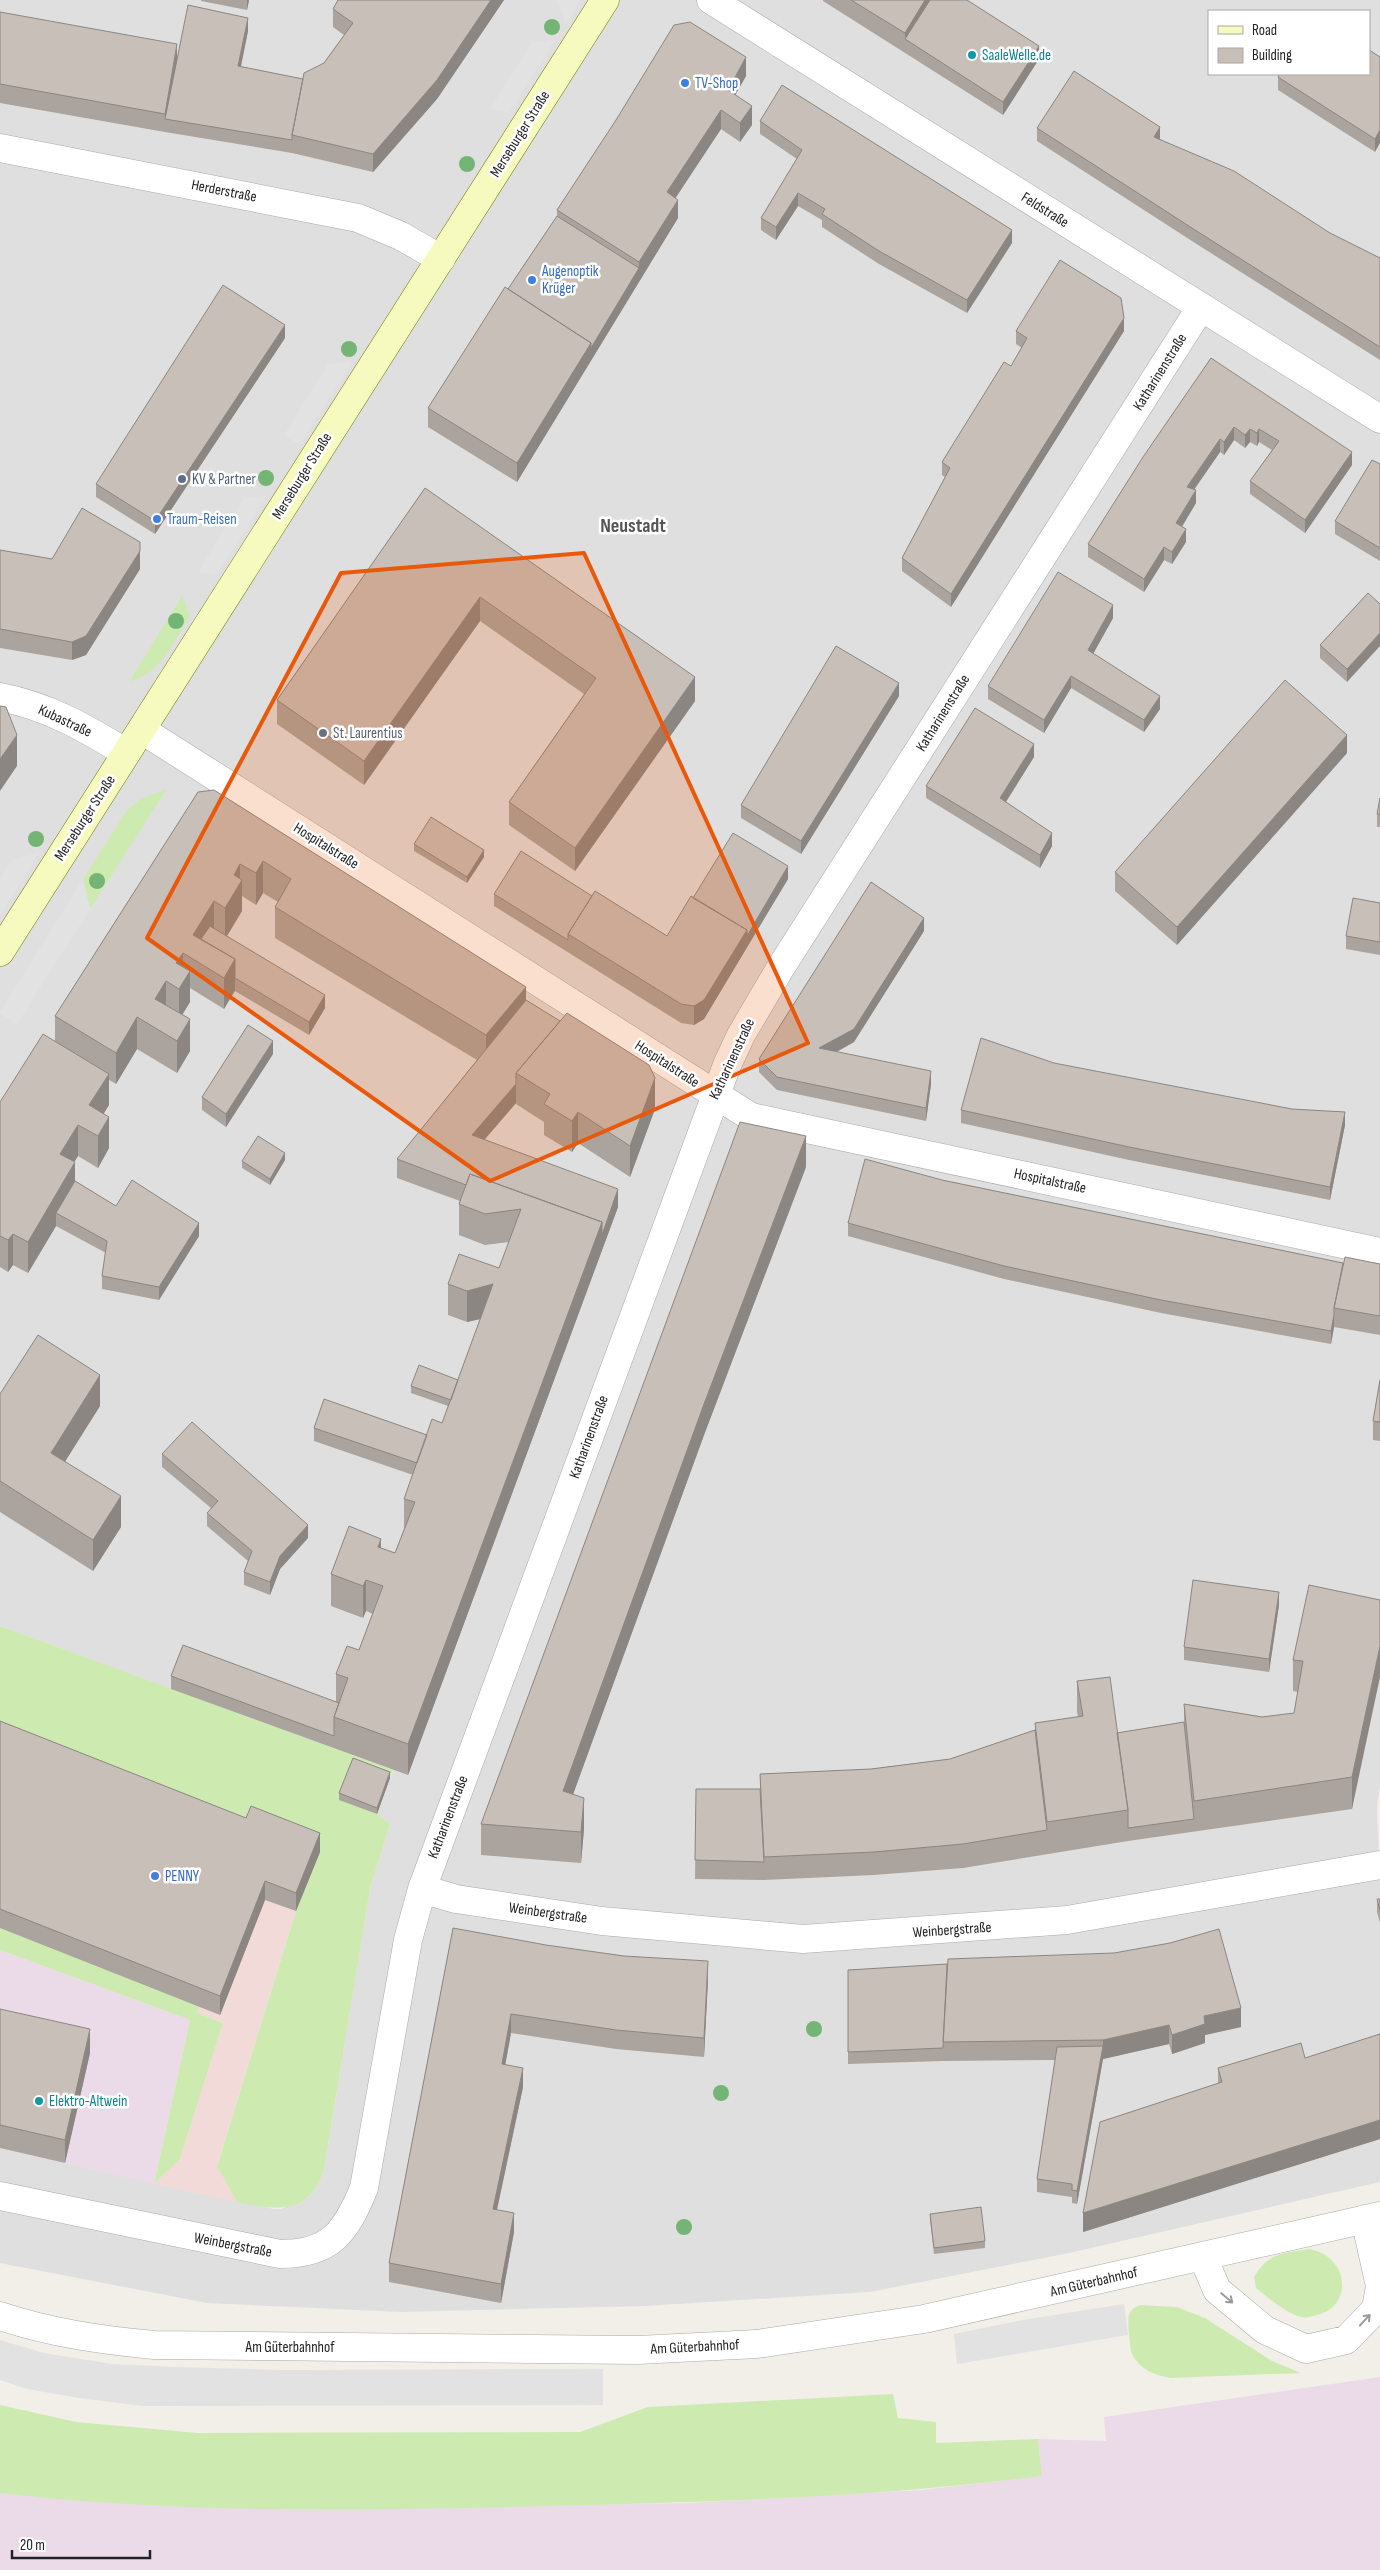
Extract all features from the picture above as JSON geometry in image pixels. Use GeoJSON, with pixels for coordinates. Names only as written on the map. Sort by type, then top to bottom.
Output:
{"type":"FeatureCollection","features":[{"type":"Feature","properties":{"kind":"main road","name":"Merseburger Straße"},"geometry":{"type":"LineString","coordinates":[[0,952],[605,0]]}},
{"type":"Feature","properties":{"kind":"street","name":"Feldstraße"},"geometry":{"type":"LineString","coordinates":[[711,0],[1380,419]]}},
{"type":"Feature","properties":{"kind":"street","name":"Herderstraße"},"geometry":{"type":"LineString","coordinates":[[0,148],[358,218],[401,236],[440,259]]}},
{"type":"Feature","properties":{"kind":"street","name":"Katharinenstraße"},"geometry":{"type":"LineString","coordinates":[[422,1888],[715,1095],[741,1035],[781,968],[1201,307]]}},
{"type":"Feature","properties":{"kind":"street","name":"Kubastraße"},"geometry":{"type":"LineString","coordinates":[[0,697],[49,711],[68,719],[126,754]]}},
{"type":"Feature","properties":{"kind":"street","name":"Hospitalstraße"},"geometry":{"type":"LineString","coordinates":[[142,730],[715,1095],[751,1116],[765,1121],[1380,1252]]}},
{"type":"Feature","properties":{"kind":"street","name":"Weinbergstraße"},"geometry":{"type":"LineString","coordinates":[[0,2196],[264,2253],[298,2254],[316,2250],[340,2235],[349,2222],[364,2188],[408,1940],[422,1888],[464,1901],[602,1921],[803,1938],[1067,1920],[1380,1865]]}},
{"type":"Feature","properties":{"kind":"street","name":"Am Güterbahnhof"},"geometry":{"type":"LineString","coordinates":[[0,2316],[36,2328],[88,2338],[154,2345],[638,2350],[702,2348],[757,2344],[924,2319],[1373,2218]]}},
{"type":"Feature","properties":{"kind":"street"},"geometry":{"type":"LineString","coordinates":[[1203,2257],[1217,2290],[1265,2330],[1306,2349],[1346,2340],[1376,2309],[1380,2286],[1373,2218]]}},
{"type":"Feature","properties":{"kind":"highlighted area"},"geometry":{"type":"Polygon","coordinates":[[[584,553],[808,1043],[490,1181],[147,938],[341,573],[584,553]]]}},
{"type":"Feature","properties":{"kind":"shaded area"},"geometry":{"type":"Polygon","coordinates":[[[0,0],[1380,0],[1380,1788],[1377,1805],[1380,1887],[1380,2182],[1069,2253],[870,2292],[645,2306],[401,2312],[207,2303],[0,2263],[0,2148],[274,2209],[281,2209],[308,2197],[324,2170],[370,1889],[390,1824],[377,1814],[393,1771],[0,1626],[0,0]]]}},
{"type":"Feature","properties":{"kind":"shaded area"},"geometry":{"type":"Polygon","coordinates":[[[581,0],[566,24],[558,1],[581,0]]]}},
{"type":"Feature","properties":{"kind":"shaded area"},"geometry":{"type":"Polygon","coordinates":[[[555,40],[509,113],[490,109],[532,42],[555,40]]]}},
{"type":"Feature","properties":{"kind":"shaded area"},"geometry":{"type":"Polygon","coordinates":[[[353,362],[299,445],[284,435],[328,364],[353,362]]]}},
{"type":"Feature","properties":{"kind":"shaded area"},"geometry":{"type":"Polygon","coordinates":[[[267,496],[217,574],[198,572],[244,498],[267,496]]]}},
{"type":"Feature","properties":{"kind":"shaded area"},"geometry":{"type":"Polygon","coordinates":[[[40,852],[0,916],[0,879],[12,860],[40,852]]]}},
{"type":"Feature","properties":{"kind":"shaded area"},"geometry":{"type":"Polygon","coordinates":[[[83,879],[90,909],[17,1024],[0,1014],[0,1012],[83,879]]]}},
{"type":"Feature","properties":{"kind":"shaded area","name":"PENNY"},"geometry":{"type":"Polygon","coordinates":[[[0,1740],[319,1852],[296,1911],[217,2165],[237,2202],[154,2184],[180,2159],[223,2023],[197,2013],[200,2006],[0,1740]]]}},
{"type":"Feature","properties":{"kind":"shaded area"},"geometry":{"type":"Polygon","coordinates":[[[0,1950],[190,2020],[154,2184],[0,2148],[0,1950]]]}},
{"type":"Feature","properties":{"kind":"shaded area"},"geometry":{"type":"Polygon","coordinates":[[[1124,2304],[1128,2335],[957,2364],[954,2334],[1023,2320],[1124,2304]]]}},
{"type":"Feature","properties":{"kind":"shaded area"},"geometry":{"type":"Polygon","coordinates":[[[0,2340],[44,2353],[112,2364],[283,2370],[603,2369],[603,2405],[142,2406],[27,2389],[0,2380],[0,2340]]]}},
{"type":"Feature","properties":{"kind":"shaded area"},"geometry":{"type":"Polygon","coordinates":[[[1380,2377],[1380,2570],[0,2570],[0,2493],[167,2506],[312,2510],[689,2503],[922,2490],[1042,2476],[1038,2439],[1106,2441],[1104,2417],[1380,2377]]]}},
{"type":"Feature","properties":{"kind":"green space"},"geometry":{"type":"Polygon","coordinates":[[[182,596],[190,616],[171,647],[158,665],[150,672],[129,682],[182,596]]]}},
{"type":"Feature","properties":{"kind":"green space"},"geometry":{"type":"Polygon","coordinates":[[[167,789],[90,909],[83,879],[127,810],[141,799],[167,789]]]}},
{"type":"Feature","properties":{"kind":"green space"},"geometry":{"type":"Polygon","coordinates":[[[0,1626],[393,1770],[377,1814],[390,1824],[370,1889],[324,2170],[309,2196],[300,2202],[278,2208],[237,2202],[217,2166],[296,1911],[319,1852],[0,1740],[0,1626]]]}},
{"type":"Feature","properties":{"kind":"green space"},"geometry":{"type":"Polygon","coordinates":[[[0,1927],[200,2006],[197,2013],[223,2023],[180,2159],[154,2184],[190,2020],[0,1950],[0,1927]]]}},
{"type":"Feature","properties":{"kind":"green space"},"geometry":{"type":"Polygon","coordinates":[[[1309,2249],[1323,2254],[1333,2261],[1339,2271],[1342,2282],[1341,2294],[1336,2304],[1327,2311],[1304,2317],[1283,2309],[1272,2301],[1256,2288],[1254,2277],[1271,2258],[1284,2253],[1309,2249]]]}},
{"type":"Feature","properties":{"kind":"green space"},"geometry":{"type":"Polygon","coordinates":[[[1140,2305],[1177,2307],[1205,2318],[1272,2361],[1301,2373],[1171,2378],[1160,2376],[1143,2368],[1131,2351],[1128,2318],[1132,2310],[1140,2305]]]}},
{"type":"Feature","properties":{"kind":"green space"},"geometry":{"type":"Polygon","coordinates":[[[893,2394],[898,2418],[936,2422],[936,2443],[1038,2439],[1042,2476],[858,2494],[673,2503],[481,2508],[344,2510],[206,2508],[68,2500],[0,2493],[0,2405],[76,2422],[198,2433],[580,2432],[648,2407],[893,2394]]]}},
{"type":"Feature","properties":{"kind":"building"},"geometry":{"type":"Polygon","coordinates":[[[338,0],[491,0],[437,80],[373,154],[292,135],[304,73],[324,63],[353,23],[333,9],[338,0]]]}},
{"type":"Feature","properties":{"kind":"building"},"geometry":{"type":"Polygon","coordinates":[[[851,0],[925,0],[905,33],[851,0]]]}},
{"type":"Feature","properties":{"kind":"building","name":"SaaleWelle.de"},"geometry":{"type":"Polygon","coordinates":[[[930,0],[967,0],[1039,46],[1003,102],[905,39],[930,0]]]}},
{"type":"Feature","properties":{"kind":"building"},"geometry":{"type":"Polygon","coordinates":[[[188,5],[248,18],[238,66],[303,79],[292,140],[165,119],[188,5]]]}},
{"type":"Feature","properties":{"kind":"building"},"geometry":{"type":"Polygon","coordinates":[[[0,12],[177,44],[165,114],[0,84],[0,12]]]}},
{"type":"Feature","properties":{"kind":"building"},"geometry":{"type":"Polygon","coordinates":[[[690,22],[746,57],[728,90],[752,106],[740,123],[721,110],[667,192],[678,200],[639,262],[557,210],[616,120],[674,25],[690,22]]]}},
{"type":"Feature","properties":{"kind":"building"},"geometry":{"type":"Polygon","coordinates":[[[1370,51],[1380,57],[1380,130],[1375,139],[1278,77],[1279,75],[1370,75],[1370,51]]]}},
{"type":"Feature","properties":{"kind":"building"},"geometry":{"type":"Polygon","coordinates":[[[1074,71],[1160,127],[1154,137],[1234,171],[1330,233],[1380,258],[1380,347],[1037,128],[1074,71]]]}},
{"type":"Feature","properties":{"kind":"building"},"geometry":{"type":"Polygon","coordinates":[[[782,85],[1012,230],[967,300],[879,251],[822,214],[825,209],[798,193],[776,227],[761,218],[802,150],[760,121],[782,85]]]}},
{"type":"Feature","properties":{"kind":"building"},"geometry":{"type":"Polygon","coordinates":[[[557,216],[639,268],[591,348],[591,343],[508,289],[557,216]]]}},
{"type":"Feature","properties":{"kind":"building"},"geometry":{"type":"Polygon","coordinates":[[[1060,260],[1121,298],[1124,318],[951,594],[902,558],[950,468],[942,462],[1004,362],[1011,366],[1027,338],[1016,331],[1060,260]]]}},
{"type":"Feature","properties":{"kind":"building"},"geometry":{"type":"Polygon","coordinates":[[[223,285],[285,325],[155,521],[96,484],[223,285]]]}},
{"type":"Feature","properties":{"kind":"building"},"geometry":{"type":"Polygon","coordinates":[[[505,287],[591,343],[517,463],[428,408],[505,287]]]}},
{"type":"Feature","properties":{"kind":"building"},"geometry":{"type":"Polygon","coordinates":[[[1211,358],[1352,452],[1305,520],[1250,481],[1279,441],[1259,429],[1257,433],[1250,429],[1245,435],[1234,427],[1224,442],[1220,439],[1187,487],[1196,490],[1176,523],[1186,529],[1172,552],[1164,547],[1144,579],[1088,544],[1143,457],[1211,358]]]}},
{"type":"Feature","properties":{"kind":"building"},"geometry":{"type":"Polygon","coordinates":[[[1372,460],[1380,464],[1380,548],[1335,521],[1372,460]]]}},
{"type":"Feature","properties":{"kind":"building"},"geometry":{"type":"Polygon","coordinates":[[[425,488],[695,677],[575,848],[509,802],[596,678],[480,597],[364,761],[277,700],[425,488]]]}},
{"type":"Feature","properties":{"kind":"building"},"geometry":{"type":"Polygon","coordinates":[[[82,508],[140,542],[140,551],[86,636],[72,642],[0,629],[0,550],[52,559],[82,508]]]}},
{"type":"Feature","properties":{"kind":"building"},"geometry":{"type":"Polygon","coordinates":[[[1058,572],[1113,605],[1088,650],[1160,696],[1144,720],[1071,676],[1044,720],[988,686],[1058,572]]]}},
{"type":"Feature","properties":{"kind":"building"},"geometry":{"type":"Polygon","coordinates":[[[1368,593],[1380,604],[1380,633],[1347,669],[1320,645],[1368,593]]]}},
{"type":"Feature","properties":{"kind":"building"},"geometry":{"type":"Polygon","coordinates":[[[836,646],[899,683],[801,841],[741,805],[836,646]]]}},
{"type":"Feature","properties":{"kind":"building"},"geometry":{"type":"Polygon","coordinates":[[[1285,680],[1347,735],[1177,927],[1115,872],[1285,680]]]}},
{"type":"Feature","properties":{"kind":"building"},"geometry":{"type":"Polygon","coordinates":[[[0,706],[6,707],[17,735],[0,759],[0,706]]]}},
{"type":"Feature","properties":{"kind":"building"},"geometry":{"type":"Polygon","coordinates":[[[975,708],[1034,744],[1000,798],[1052,833],[1040,855],[926,786],[975,708]]]}},
{"type":"Feature","properties":{"kind":"building"},"geometry":{"type":"Polygon","coordinates":[[[214,790],[526,987],[486,1035],[275,907],[291,879],[263,861],[256,873],[240,864],[234,875],[242,880],[225,908],[214,901],[193,935],[235,959],[224,978],[183,953],[176,963],[190,971],[179,989],[166,981],[155,999],[190,1019],[177,1041],[137,1017],[116,1053],[55,1016],[198,792],[214,790]]]}},
{"type":"Feature","properties":{"kind":"building"},"geometry":{"type":"Polygon","coordinates":[[[1380,798],[1380,814],[1377,814],[1380,798]]]}},
{"type":"Feature","properties":{"kind":"building"},"geometry":{"type":"Polygon","coordinates":[[[431,817],[484,850],[467,877],[414,844],[431,817]]]}},
{"type":"Feature","properties":{"kind":"building"},"geometry":{"type":"Polygon","coordinates":[[[733,833],[788,866],[747,936],[747,930],[693,898],[733,833]]]}},
{"type":"Feature","properties":{"kind":"building"},"geometry":{"type":"Polygon","coordinates":[[[521,851],[592,896],[568,934],[568,940],[494,894],[521,851]]]}},
{"type":"Feature","properties":{"kind":"building"},"geometry":{"type":"Polygon","coordinates":[[[871,882],[924,918],[854,1029],[819,1048],[931,1071],[926,1108],[777,1077],[759,1059],[871,882]]]}},
{"type":"Feature","properties":{"kind":"building"},"geometry":{"type":"Polygon","coordinates":[[[595,891],[667,936],[691,896],[747,930],[704,1000],[694,1006],[681,1004],[568,934],[595,891]]]}},
{"type":"Feature","properties":{"kind":"building"},"geometry":{"type":"Polygon","coordinates":[[[1353,898],[1380,903],[1380,942],[1346,936],[1353,898]]]}},
{"type":"Feature","properties":{"kind":"building"},"geometry":{"type":"Polygon","coordinates":[[[210,926],[325,995],[309,1022],[235,978],[235,959],[201,939],[210,926]]]}},
{"type":"Feature","properties":{"kind":"building"},"geometry":{"type":"Polygon","coordinates":[[[526,1000],[560,1021],[516,1073],[516,1084],[472,1135],[618,1189],[602,1235],[602,1222],[470,1174],[466,1185],[397,1159],[526,1000]]]}},
{"type":"Feature","properties":{"kind":"building"},"geometry":{"type":"Polygon","coordinates":[[[567,1013],[649,1065],[655,1078],[630,1146],[578,1112],[572,1121],[544,1104],[550,1094],[516,1073],[567,1013]]]}},
{"type":"Feature","properties":{"kind":"building"},"geometry":{"type":"Polygon","coordinates":[[[248,1025],[273,1041],[226,1114],[202,1097],[248,1025]]]}},
{"type":"Feature","properties":{"kind":"building"},"geometry":{"type":"Polygon","coordinates":[[[43,1034],[109,1074],[89,1105],[109,1117],[98,1136],[78,1125],[60,1154],[75,1162],[28,1242],[13,1234],[8,1240],[0,1236],[0,1102],[43,1034]]]}},
{"type":"Feature","properties":{"kind":"building"},"geometry":{"type":"Polygon","coordinates":[[[981,1038],[1054,1063],[1292,1109],[1345,1112],[1330,1187],[1129,1147],[961,1110],[981,1038]]]}},
{"type":"Feature","properties":{"kind":"building"},"geometry":{"type":"Polygon","coordinates":[[[740,1122],[806,1136],[704,1404],[563,1791],[584,1798],[581,1832],[481,1824],[740,1122]]]}},
{"type":"Feature","properties":{"kind":"building"},"geometry":{"type":"Polygon","coordinates":[[[258,1136],[285,1153],[270,1179],[242,1161],[258,1136]]]}},
{"type":"Feature","properties":{"kind":"building"},"geometry":{"type":"Polygon","coordinates":[[[865,1159],[942,1180],[1343,1263],[1331,1331],[1161,1300],[1004,1266],[848,1223],[865,1159]]]}},
{"type":"Feature","properties":{"kind":"building"},"geometry":{"type":"Polygon","coordinates":[[[470,1174],[602,1222],[408,1744],[334,1717],[348,1678],[336,1674],[347,1646],[359,1650],[383,1586],[366,1580],[363,1586],[331,1574],[349,1526],[381,1539],[378,1547],[395,1553],[415,1502],[404,1499],[432,1419],[442,1423],[493,1284],[467,1291],[448,1284],[459,1254],[499,1268],[521,1209],[485,1214],[459,1204],[470,1174]]]}},
{"type":"Feature","properties":{"kind":"building"},"geometry":{"type":"Polygon","coordinates":[[[132,1180],[199,1223],[159,1287],[102,1276],[107,1241],[56,1213],[75,1181],[116,1206],[132,1180]]]}},
{"type":"Feature","properties":{"kind":"building"},"geometry":{"type":"Polygon","coordinates":[[[1345,1257],[1380,1264],[1380,1316],[1334,1308],[1345,1257]]]}},
{"type":"Feature","properties":{"kind":"building"},"geometry":{"type":"Polygon","coordinates":[[[38,1335],[100,1375],[51,1453],[121,1496],[93,1540],[0,1481],[0,1394],[38,1335]]]}},
{"type":"Feature","properties":{"kind":"building"},"geometry":{"type":"Polygon","coordinates":[[[419,1365],[458,1380],[451,1400],[411,1386],[419,1365]]]}},
{"type":"Feature","properties":{"kind":"building"},"geometry":{"type":"Polygon","coordinates":[[[1380,1380],[1380,1422],[1373,1421],[1380,1380]]]}},
{"type":"Feature","properties":{"kind":"building"},"geometry":{"type":"Polygon","coordinates":[[[324,1399],[427,1435],[417,1463],[314,1428],[324,1399]]]}},
{"type":"Feature","properties":{"kind":"building"},"geometry":{"type":"Polygon","coordinates":[[[192,1422],[308,1525],[280,1556],[270,1582],[244,1572],[252,1551],[207,1513],[218,1501],[162,1454],[192,1422]]]}},
{"type":"Feature","properties":{"kind":"building"},"geometry":{"type":"Polygon","coordinates":[[[1193,1580],[1279,1592],[1269,1659],[1184,1647],[1193,1580]]]}},
{"type":"Feature","properties":{"kind":"building"},"geometry":{"type":"Polygon","coordinates":[[[1309,1585],[1380,1600],[1380,1646],[1352,1777],[1194,1801],[1184,1704],[1262,1717],[1294,1713],[1303,1661],[1293,1660],[1309,1585]]]}},
{"type":"Feature","properties":{"kind":"building"},"geometry":{"type":"Polygon","coordinates":[[[183,1645],[339,1703],[334,1717],[334,1736],[171,1676],[183,1645]]]}},
{"type":"Feature","properties":{"kind":"building"},"geometry":{"type":"Polygon","coordinates":[[[1110,1677],[1128,1810],[1047,1822],[1035,1723],[1083,1716],[1077,1681],[1110,1677]]]}},
{"type":"Feature","properties":{"kind":"building","name":"PENNY"},"geometry":{"type":"Polygon","coordinates":[[[0,1721],[246,1818],[251,1806],[320,1833],[296,1893],[265,1881],[220,1996],[0,1909],[0,1721]]]}},
{"type":"Feature","properties":{"kind":"building"},"geometry":{"type":"Polygon","coordinates":[[[1184,1722],[1194,1819],[1128,1828],[1128,1810],[1117,1733],[1184,1722]]]}},
{"type":"Feature","properties":{"kind":"building"},"geometry":{"type":"Polygon","coordinates":[[[1035,1730],[1047,1830],[963,1844],[874,1852],[764,1857],[760,1774],[871,1769],[950,1759],[1035,1730]]]}},
{"type":"Feature","properties":{"kind":"building"},"geometry":{"type":"Polygon","coordinates":[[[353,1758],[390,1772],[377,1808],[339,1793],[353,1758]]]}},
{"type":"Feature","properties":{"kind":"building"},"geometry":{"type":"Polygon","coordinates":[[[696,1789],[760,1789],[764,1862],[695,1860],[696,1789]]]}},
{"type":"Feature","properties":{"kind":"building"},"geometry":{"type":"Polygon","coordinates":[[[1377,1899],[1380,1899],[1380,1910],[1377,1899]]]}},
{"type":"Feature","properties":{"kind":"building"},"geometry":{"type":"Polygon","coordinates":[[[453,1928],[546,1945],[624,1956],[708,1961],[704,2038],[616,2030],[511,2014],[502,2064],[523,2068],[493,2209],[514,2213],[501,2284],[389,2263],[453,1928]]]}},
{"type":"Feature","properties":{"kind":"building"},"geometry":{"type":"Polygon","coordinates":[[[1219,1929],[1241,2008],[1204,2016],[1205,2024],[1172,2035],[1169,2025],[1103,2040],[943,2042],[948,1959],[1114,1953],[1170,1943],[1219,1929]]]}},
{"type":"Feature","properties":{"kind":"building"},"geometry":{"type":"Polygon","coordinates":[[[947,1964],[943,2048],[848,2052],[848,1970],[947,1964]]]}},
{"type":"Feature","properties":{"kind":"building","name":"Elektro-Altwein"},"geometry":{"type":"Polygon","coordinates":[[[0,2009],[90,2029],[65,2140],[0,2125],[0,2009]]]}},
{"type":"Feature","properties":{"kind":"building"},"geometry":{"type":"Polygon","coordinates":[[[1380,2034],[1380,2120],[1083,2213],[1100,2122],[1222,2082],[1218,2068],[1301,2043],[1305,2058],[1380,2034]]]}},
{"type":"Feature","properties":{"kind":"building"},"geometry":{"type":"Polygon","coordinates":[[[1103,2046],[1077,2191],[1072,2190],[1072,2184],[1037,2179],[1057,2047],[1103,2046]]]}},
{"type":"Feature","properties":{"kind":"building"},"geometry":{"type":"Polygon","coordinates":[[[981,2207],[985,2241],[934,2248],[930,2214],[981,2207]]]}},
{"type":"Feature","properties":{"kind":"place","name":"SaaleWelle.de"},"geometry":{"type":"Point","coordinates":[972,55]}},
{"type":"Feature","properties":{"kind":"place","name":"TV-Shop"},"geometry":{"type":"Point","coordinates":[685,83]}},
{"type":"Feature","properties":{"kind":"place","name":"Augenoptik Krüger"},"geometry":{"type":"Point","coordinates":[532,280]}},
{"type":"Feature","properties":{"kind":"place","name":"KV & Partner"},"geometry":{"type":"Point","coordinates":[182,479]}},
{"type":"Feature","properties":{"kind":"place","name":"Traum-Reisen"},"geometry":{"type":"Point","coordinates":[157,519]}},
{"type":"Feature","properties":{"kind":"place","name":"St. Laurentius"},"geometry":{"type":"Point","coordinates":[323,733]}},
{"type":"Feature","properties":{"kind":"place","name":"PENNY"},"geometry":{"type":"Point","coordinates":[155,1876]}},
{"type":"Feature","properties":{"kind":"place","name":"Elektro-Altwein"},"geometry":{"type":"Point","coordinates":[39,2101]}},
{"type":"Feature","properties":{"kind":"district","name":"Neustadt"},"geometry":{"type":"Point","coordinates":[633,526]}}]}
